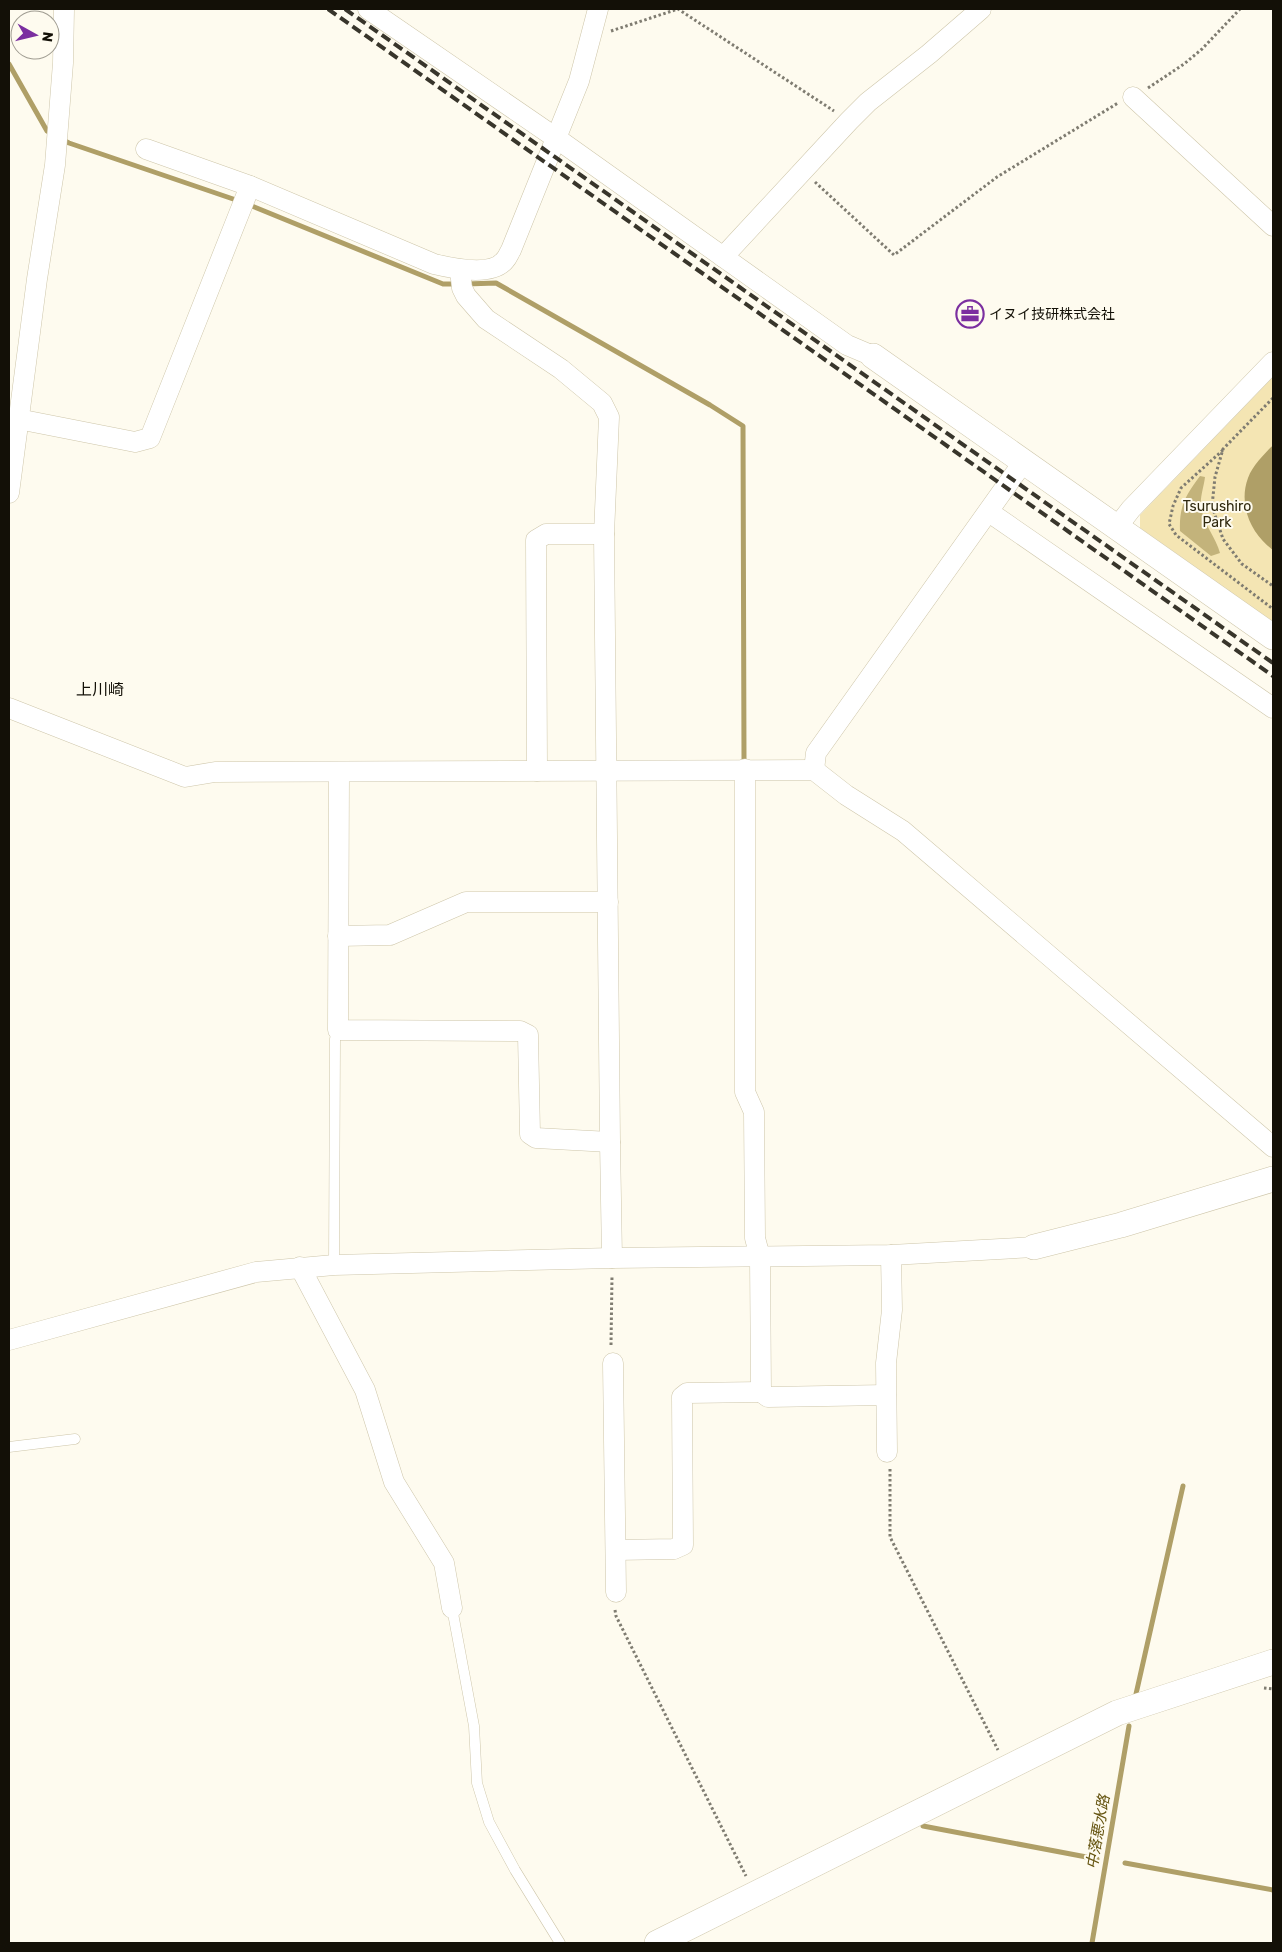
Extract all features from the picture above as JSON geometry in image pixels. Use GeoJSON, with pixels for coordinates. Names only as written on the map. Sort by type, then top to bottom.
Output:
{"type":"FeatureCollection","features":[{"type":"Feature","properties":{"kind":"street"},"geometry":{"type":"LineString","coordinates":[[9,493],[55,166],[63,63],[64,9]]}},
{"type":"Feature","properties":{"kind":"street"},"geometry":{"type":"LineString","coordinates":[[368,9],[556,138],[847,344],[873,356],[1273,637]]}},
{"type":"Feature","properties":{"kind":"street"},"geometry":{"type":"LineString","coordinates":[[146,149],[250,186],[434,264],[460,270],[494,267],[505,261],[511,250],[579,81],[598,9]]}},
{"type":"Feature","properties":{"kind":"street"},"geometry":{"type":"LineString","coordinates":[[723,257],[802,170],[868,102],[929,54],[981,9]]}},
{"type":"Feature","properties":{"kind":"street"},"geometry":{"type":"LineString","coordinates":[[1133,97],[1273,226]]}},
{"type":"Feature","properties":{"kind":"street"},"geometry":{"type":"LineString","coordinates":[[18,419],[135,442],[150,438],[250,186]]}},
{"type":"Feature","properties":{"kind":"street"},"geometry":{"type":"LineString","coordinates":[[460,270],[462,288],[466,296],[486,319],[561,369],[602,403],[606,408],[610,427],[605,484],[604,534],[612,1258]]}},
{"type":"Feature","properties":{"kind":"street"},"geometry":{"type":"LineString","coordinates":[[1117,528],[1131,509],[1273,362]]}},
{"type":"Feature","properties":{"kind":"street"},"geometry":{"type":"LineString","coordinates":[[814,770],[816,753],[1024,461]]}},
{"type":"Feature","properties":{"kind":"street"},"geometry":{"type":"LineString","coordinates":[[989,512],[1273,708]]}},
{"type":"Feature","properties":{"kind":"street"},"geometry":{"type":"LineString","coordinates":[[537,771],[536,540],[546,534],[604,534]]}},
{"type":"Feature","properties":{"kind":"street"},"geometry":{"type":"LineString","coordinates":[[9,708],[185,777],[215,772],[814,770],[846,795],[903,831],[1273,1147]]}},
{"type":"Feature","properties":{"kind":"street"},"geometry":{"type":"LineString","coordinates":[[745,769],[745,1092],[754,1112],[755,1238],[760,1257],[761,1392]]}},
{"type":"Feature","properties":{"kind":"street"},"geometry":{"type":"LineString","coordinates":[[339,773],[338,1030],[520,1031],[528,1035],[530,1134],[536,1138],[610,1142]]}},
{"type":"Feature","properties":{"kind":"street"},"geometry":{"type":"LineString","coordinates":[[338,936],[390,935],[466,902],[608,902]]}},
{"type":"Feature","properties":{"kind":"street"},"geometry":{"type":"LineString","coordinates":[[9,1340],[256,1272],[300,1267],[334,1264],[612,1258],[891,1255],[1034,1247],[1121,1224],[1273,1178]]}},
{"type":"Feature","properties":{"kind":"street"},"geometry":{"type":"LineString","coordinates":[[887,1452],[886,1363],[892,1310],[891,1255]]}},
{"type":"Feature","properties":{"kind":"street"},"geometry":{"type":"LineString","coordinates":[[300,1267],[365,1390],[394,1482],[444,1563],[452,1608]]}},
{"type":"Feature","properties":{"kind":"street"},"geometry":{"type":"LineString","coordinates":[[613,1363],[616,1592]]}},
{"type":"Feature","properties":{"kind":"street"},"geometry":{"type":"LineString","coordinates":[[616,1550],[674,1549],[683,1545],[682,1398],[687,1393],[761,1392],[768,1397],[886,1395]]}},
{"type":"Feature","properties":{"kind":"street"},"geometry":{"type":"LineString","coordinates":[[657,1943],[1117,1714],[1273,1662]]}},
{"type":"Feature","properties":{"kind":"lane"},"geometry":{"type":"LineString","coordinates":[[334,1264],[335,1039],[338,1030]]}},
{"type":"Feature","properties":{"kind":"lane"},"geometry":{"type":"LineString","coordinates":[[9,1447],[75,1438]]}},
{"type":"Feature","properties":{"kind":"lane"},"geometry":{"type":"LineString","coordinates":[[452,1608],[474,1726],[477,1784],[489,1822],[515,1870],[560,1943]]}},
{"type":"Feature","properties":{"kind":"path"},"geometry":{"type":"LineString","coordinates":[[591,38],[678,9],[849,121]]}},
{"type":"Feature","properties":{"kind":"path"},"geometry":{"type":"LineString","coordinates":[[802,170],[894,255],[997,177],[1123,100],[1133,97],[1190,59],[1240,9]]}},
{"type":"Feature","properties":{"kind":"path"},"geometry":{"type":"LineString","coordinates":[[1273,398],[1181,488],[1173,506],[1170,524],[1176,535],[1273,609]]}},
{"type":"Feature","properties":{"kind":"path"},"geometry":{"type":"LineString","coordinates":[[1223,449],[1215,477],[1212,506],[1223,539],[1242,564],[1273,586]]}},
{"type":"Feature","properties":{"kind":"path"},"geometry":{"type":"LineString","coordinates":[[612,1258],[611,1354],[613,1363]]}},
{"type":"Feature","properties":{"kind":"path"},"geometry":{"type":"LineString","coordinates":[[887,1452],[890,1464],[890,1537],[1007,1768]]}},
{"type":"Feature","properties":{"kind":"path"},"geometry":{"type":"LineString","coordinates":[[616,1592],[613,1600],[616,1616],[756,1894]]}},
{"type":"Feature","properties":{"kind":"green space","name":"Tsurushiro Park"},"geometry":{"type":"Polygon","coordinates":[[[1273,377],[1273,622],[1140,528],[1140,515],[1273,377]]]}},
{"type":"Feature","properties":{"kind":"shaded area"},"geometry":{"type":"Polygon","coordinates":[[[1273,445],[1273,550],[1258,536],[1248,518],[1245,488],[1250,473],[1273,445]]]}},
{"type":"Feature","properties":{"kind":"shaded area"},"geometry":{"type":"Polygon","coordinates":[[[1200,476],[1205,477],[1201,499],[1202,512],[1220,553],[1211,556],[1180,531],[1184,502],[1200,476]]]}},
{"type":"Feature","properties":{"kind":"waterway"},"geometry":{"type":"LineString","coordinates":[[9,64],[47,131],[53,135]]}},
{"type":"Feature","properties":{"kind":"waterway"},"geometry":{"type":"LineString","coordinates":[[61,139],[239,201]]}},
{"type":"Feature","properties":{"kind":"waterway"},"geometry":{"type":"LineString","coordinates":[[247,204],[443,284],[458,284]]}},
{"type":"Feature","properties":{"kind":"waterway"},"geometry":{"type":"LineString","coordinates":[[466,284],[496,283],[710,405],[743,426],[744,759]]}},
{"type":"Feature","properties":{"kind":"waterway","name":"中落悪水路"},"geometry":{"type":"LineString","coordinates":[[1136,1694],[1183,1486]]}},
{"type":"Feature","properties":{"kind":"waterway","name":"中落悪水路"},"geometry":{"type":"LineString","coordinates":[[1092,1943],[1129,1726]]}},
{"type":"Feature","properties":{"kind":"waterway"},"geometry":{"type":"LineString","coordinates":[[923,1826],[1097,1859]]}},
{"type":"Feature","properties":{"kind":"waterway"},"geometry":{"type":"LineString","coordinates":[[1125,1863],[1273,1890]]}},
{"type":"Feature","properties":{"kind":"railway"},"geometry":{"type":"LineString","coordinates":[[328,9],[1273,676]]}},
{"type":"Feature","properties":{"kind":"railway"},"geometry":{"type":"LineString","coordinates":[[345,9],[1273,663]]}},
{"type":"Feature","properties":{"kind":"place","name":"イヌイ技研株式会社"},"geometry":{"type":"Point","coordinates":[970,314]}},
{"type":"Feature","properties":{"kind":"district","name":"上川崎"},"geometry":{"type":"Point","coordinates":[100,689]}}]}
